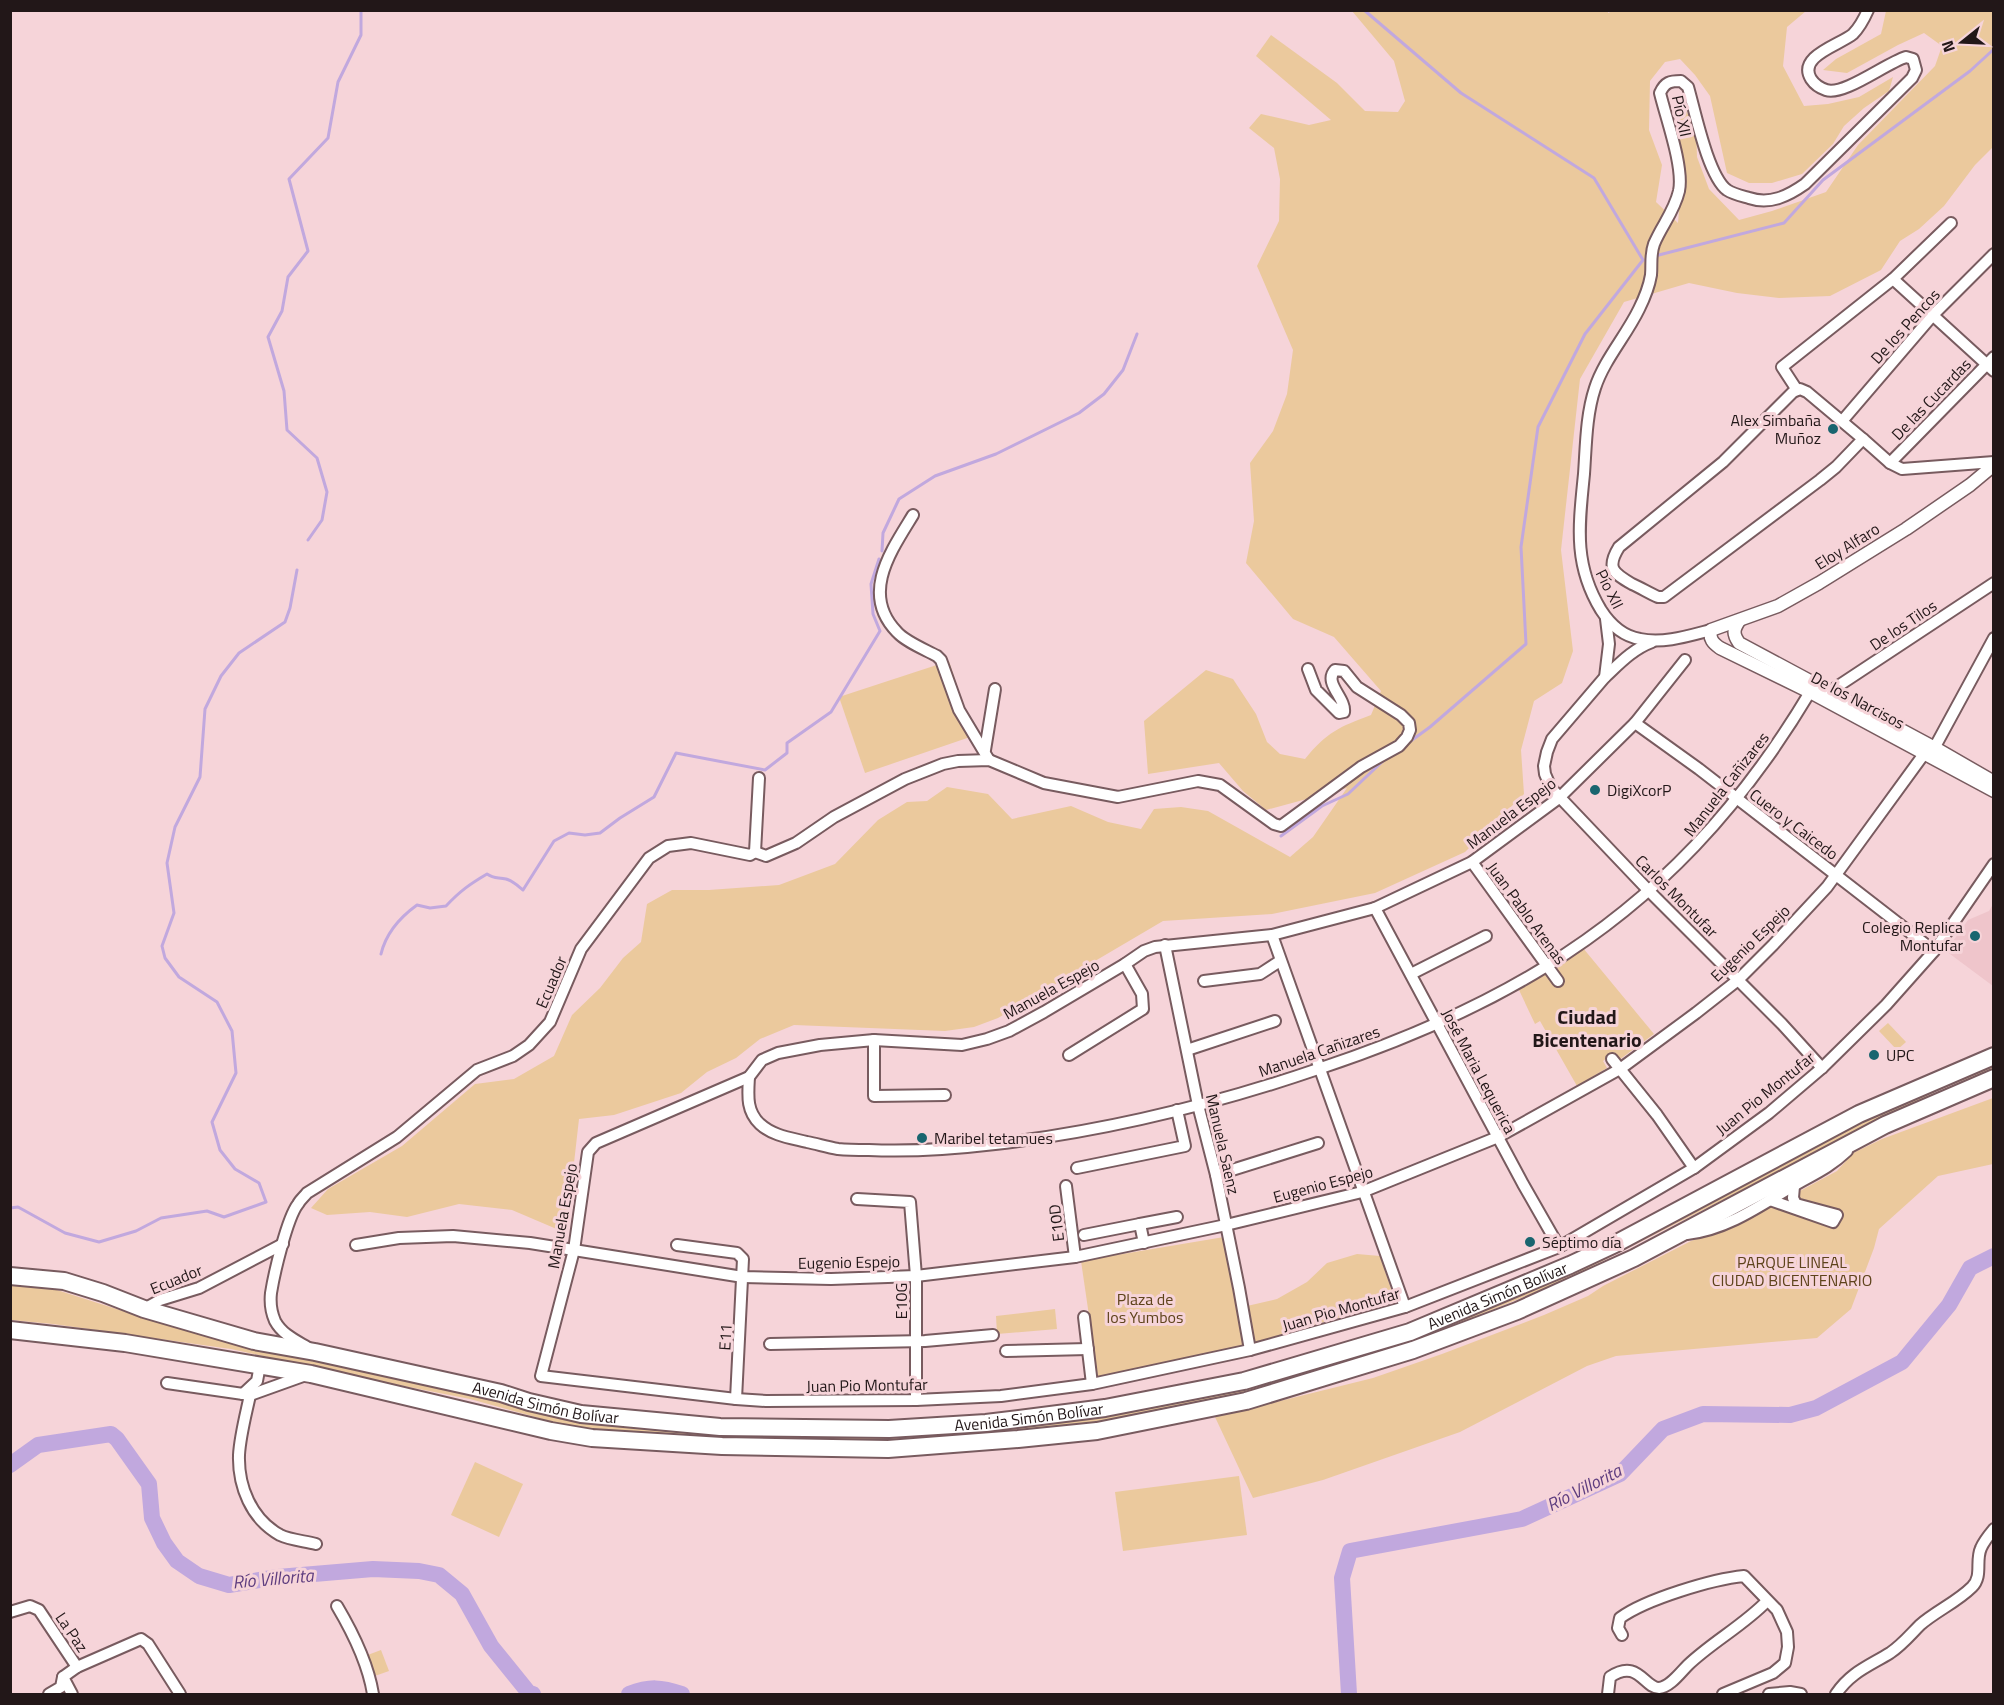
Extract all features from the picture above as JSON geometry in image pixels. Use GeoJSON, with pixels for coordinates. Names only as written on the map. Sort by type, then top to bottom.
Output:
{"type":"FeatureCollection","features":[{"type":"Feature","properties":{"kind":"highway","name":"Avenida Simón Bolívar"},"geometry":{"type":"LineString","coordinates":[[10,1276],[64,1281],[144,1309],[254,1341],[315,1352],[501,1393],[581,1414],[720,1427],[902,1428],[986,1423],[1104,1408],[1244,1381],[1410,1332],[1559,1270],[1615,1244],[1859,1114],[1994,1056]]}},
{"type":"Feature","properties":{"kind":"highway","name":"Avenida Simón Bolívar"},"geometry":{"type":"LineString","coordinates":[[10,1330],[124,1343],[311,1374],[551,1431],[592,1438],[722,1446],[888,1449],[1097,1431],[1246,1401],[1413,1350],[1517,1311],[1634,1258],[1860,1138],[1994,1078]]}},
{"type":"Feature","properties":{"kind":"street","name":"Pío XII"},"geometry":{"type":"LineString","coordinates":[[1710,633],[1655,641],[1638,639],[1614,627],[1592,594],[1584,573],[1580,547],[1580,515],[1589,417],[1595,388],[1639,310],[1648,289],[1651,274],[1650,260],[1654,244],[1672,212],[1679,189],[1679,170],[1660,93],[1664,85],[1670,81],[1681,81],[1688,87],[1712,168],[1728,191],[1754,200],[1773,200],[1789,195],[1805,184],[1912,78],[1916,70],[1913,59],[1906,57],[1839,91],[1822,89],[1814,84],[1809,75],[1812,60],[1851,35],[1868,10]]}},
{"type":"Feature","properties":{"kind":"street"},"geometry":{"type":"LineString","coordinates":[[1797,390],[1782,367],[1893,279],[1951,223]]}},
{"type":"Feature","properties":{"kind":"street","name":"De los Pencos"},"geometry":{"type":"LineString","coordinates":[[1843,420],[1933,315],[1994,254]]}},
{"type":"Feature","properties":{"kind":"street"},"geometry":{"type":"LineString","coordinates":[[1893,279],[1991,364]]}},
{"type":"Feature","properties":{"kind":"street","name":"De las Cucardas"},"geometry":{"type":"LineString","coordinates":[[1890,463],[1991,364]]}},
{"type":"Feature","properties":{"kind":"street"},"geometry":{"type":"LineString","coordinates":[[1863,439],[1820,480],[1664,597],[1658,597],[1616,575],[1612,568],[1613,556],[1619,547],[1723,462],[1797,390],[1807,392],[1843,420],[1890,463],[1902,469],[1994,464]]}},
{"type":"Feature","properties":{"kind":"street","name":"Eloy Alfaro"},"geometry":{"type":"LineString","coordinates":[[1710,633],[1779,606],[1850,565],[1957,494],[1994,464]]}},
{"type":"Feature","properties":{"kind":"street"},"geometry":{"type":"LineString","coordinates":[[913,515],[890,552],[880,578],[880,600],[886,620],[898,634],[941,660],[959,710],[987,755],[1044,783],[1118,797],[1198,781],[1211,782],[1220,785],[1274,825],[1281,826],[1361,767],[1399,746],[1410,730],[1409,723],[1401,715],[1357,687],[1340,669],[1335,670],[1331,677],[1345,706],[1344,712],[1339,713],[1316,690],[1308,669]]}},
{"type":"Feature","properties":{"kind":"street","name":"De los Tilos"},"geometry":{"type":"LineString","coordinates":[[1829,692],[1994,583]]}},
{"type":"Feature","properties":{"kind":"street"},"geometry":{"type":"LineString","coordinates":[[1605,616],[1609,644],[1605,677]]}},
{"type":"Feature","properties":{"kind":"street","name":"De los Narcisos"},"geometry":{"type":"LineString","coordinates":[[1739,621],[1734,629],[1734,636],[1739,643],[1829,692],[1994,791]]}},
{"type":"Feature","properties":{"kind":"street","name":"De los Narcisos"},"geometry":{"type":"LineString","coordinates":[[1710,633],[1712,641],[1720,648],[1930,753],[1994,782]]}},
{"type":"Feature","properties":{"kind":"street","name":"Eugenio Espejo"},"geometry":{"type":"LineString","coordinates":[[356,1245],[399,1238],[453,1236],[491,1238],[744,1276],[831,1279],[916,1276],[1075,1257],[1226,1225],[1362,1191],[1498,1137],[1620,1069],[1738,980],[1836,875],[1930,753],[1994,638]]}},
{"type":"Feature","properties":{"kind":"street","name":"Carlos Montufar"},"geometry":{"type":"LineString","coordinates":[[1655,641],[1640,646],[1626,656],[1552,739],[1547,752],[1545,774],[1551,788],[1559,798],[1822,1068]]}},
{"type":"Feature","properties":{"kind":"street","name":"Manuela Espejo"},"geometry":{"type":"LineString","coordinates":[[541,1376],[574,1250],[588,1152],[596,1143],[749,1077],[762,1060],[778,1053],[820,1045],[874,1040],[962,1045],[987,1039],[1009,1031],[1044,1012],[1144,951],[1165,945],[1272,935],[1375,908],[1472,862],[1559,798],[1635,723],[1685,660]]}},
{"type":"Feature","properties":{"kind":"street"},"geometry":{"type":"LineString","coordinates":[[987,755],[995,689]]}},
{"type":"Feature","properties":{"kind":"street","name":"Manuela Cañizares"},"geometry":{"type":"LineString","coordinates":[[749,1077],[747,1099],[750,1110],[759,1124],[778,1135],[838,1149],[912,1152],[1056,1136],[1198,1105],[1321,1068],[1438,1024],[1496,996],[1548,965],[1602,928],[1649,891],[1694,849],[1737,799],[1777,745],[1810,692]]}},
{"type":"Feature","properties":{"kind":"street","name":"Cuero y Caicedo"},"geometry":{"type":"LineString","coordinates":[[1635,723],[1699,769],[1934,951]]}},
{"type":"Feature","properties":{"kind":"street","name":"Ecuador"},"geometry":{"type":"LineString","coordinates":[[315,1352],[290,1337],[279,1327],[272,1310],[271,1294],[283,1244],[297,1204],[307,1193],[397,1137],[477,1070],[513,1056],[529,1046],[550,1022],[581,949],[650,858],[668,846],[691,843],[750,855],[755,852],[766,856],[796,843],[834,817],[905,779],[943,764],[987,755]]}},
{"type":"Feature","properties":{"kind":"street"},"geometry":{"type":"LineString","coordinates":[[755,852],[759,778]]}},
{"type":"Feature","properties":{"kind":"street","name":"Juan Pablo Arenas"},"geometry":{"type":"LineString","coordinates":[[1472,862],[1558,981]]}},
{"type":"Feature","properties":{"kind":"street","name":"Juan Pio Montufar"},"geometry":{"type":"LineString","coordinates":[[541,1376],[766,1401],[916,1400],[1001,1396],[1092,1384],[1250,1350],[1405,1307],[1559,1247],[1694,1168],[1768,1113],[1822,1068],[1886,1005],[1934,951],[1994,864]]}},
{"type":"Feature","properties":{"kind":"street","name":"José Maria Lequerica"},"geometry":{"type":"LineString","coordinates":[[1375,908],[1559,1247]]}},
{"type":"Feature","properties":{"kind":"street"},"geometry":{"type":"LineString","coordinates":[[1272,935],[1405,1307]]}},
{"type":"Feature","properties":{"kind":"street"},"geometry":{"type":"LineString","coordinates":[[1411,974],[1486,936]]}},
{"type":"Feature","properties":{"kind":"street","name":"Manuela Saenz"},"geometry":{"type":"LineString","coordinates":[[1165,945],[1198,1105],[1216,1175],[1250,1350]]}},
{"type":"Feature","properties":{"kind":"street"},"geometry":{"type":"LineString","coordinates":[[1204,981],[1260,974],[1280,961]]}},
{"type":"Feature","properties":{"kind":"street"},"geometry":{"type":"LineString","coordinates":[[1069,1054],[1143,1009],[1142,994],[1125,964]]}},
{"type":"Feature","properties":{"kind":"street"},"geometry":{"type":"LineString","coordinates":[[1187,1050],[1275,1021]]}},
{"type":"Feature","properties":{"kind":"street"},"geometry":{"type":"LineString","coordinates":[[874,1040],[874,1096],[945,1095]]}},
{"type":"Feature","properties":{"kind":"street"},"geometry":{"type":"LineString","coordinates":[[1612,1059],[1657,1115],[1694,1168]]}},
{"type":"Feature","properties":{"kind":"street"},"geometry":{"type":"LineString","coordinates":[[1077,1168],[1185,1146],[1177,1110]]}},
{"type":"Feature","properties":{"kind":"street"},"geometry":{"type":"LineString","coordinates":[[1681,1234],[1716,1228],[1770,1200],[1832,1165],[1860,1138]]}},
{"type":"Feature","properties":{"kind":"street"},"geometry":{"type":"LineString","coordinates":[[1216,1175],[1318,1143]]}},
{"type":"Feature","properties":{"kind":"street","name":"E10D"},"geometry":{"type":"LineString","coordinates":[[1066,1186],[1075,1257]]}},
{"type":"Feature","properties":{"kind":"street"},"geometry":{"type":"LineString","coordinates":[[1770,1200],[1833,1222],[1837,1215],[1796,1204],[1793,1198],[1794,1186]]}},
{"type":"Feature","properties":{"kind":"street","name":"E10G"},"geometry":{"type":"LineString","coordinates":[[857,1199],[910,1202],[916,1276],[916,1400]]}},
{"type":"Feature","properties":{"kind":"street"},"geometry":{"type":"LineString","coordinates":[[1084,1235],[1177,1217]]}},
{"type":"Feature","properties":{"kind":"street"},"geometry":{"type":"LineString","coordinates":[[1140,1224],[1144,1243]]}},
{"type":"Feature","properties":{"kind":"street","name":"Ecuador"},"geometry":{"type":"LineString","coordinates":[[144,1309],[160,1300],[199,1287],[283,1244]]}},
{"type":"Feature","properties":{"kind":"street"},"geometry":{"type":"LineString","coordinates":[[677,1245],[737,1253],[743,1259],[744,1276]]}},
{"type":"Feature","properties":{"kind":"street","name":"E11"},"geometry":{"type":"LineString","coordinates":[[736,1399],[744,1276]]}},
{"type":"Feature","properties":{"kind":"street"},"geometry":{"type":"LineString","coordinates":[[1084,1317],[1092,1384]]}},
{"type":"Feature","properties":{"kind":"street"},"geometry":{"type":"LineString","coordinates":[[770,1344],[916,1341],[993,1335]]}},
{"type":"Feature","properties":{"kind":"street"},"geometry":{"type":"LineString","coordinates":[[1006,1351],[1088,1349]]}},
{"type":"Feature","properties":{"kind":"street"},"geometry":{"type":"LineString","coordinates":[[260,1365],[257,1381],[246,1394],[239,1454],[240,1477],[248,1502],[262,1522],[281,1536],[316,1544]]}},
{"type":"Feature","properties":{"kind":"street"},"geometry":{"type":"LineString","coordinates":[[167,1383],[246,1394],[311,1374]]}},
{"type":"Feature","properties":{"kind":"street"},"geometry":{"type":"LineString","coordinates":[[1836,1695],[1857,1672],[1890,1653],[1920,1626],[1973,1586],[1978,1574],[1981,1547],[1994,1529]]}},
{"type":"Feature","properties":{"kind":"street"},"geometry":{"type":"LineString","coordinates":[[1622,1635],[1618,1628],[1620,1618],[1634,1608],[1720,1580],[1744,1576],[1777,1610],[1787,1632],[1788,1647],[1785,1663],[1773,1673],[1723,1695]]}},
{"type":"Feature","properties":{"kind":"street"},"geometry":{"type":"LineString","coordinates":[[1608,1695],[1610,1677],[1622,1671],[1642,1676],[1651,1686],[1658,1688],[1667,1686],[1690,1663],[1767,1600]]}},
{"type":"Feature","properties":{"kind":"street","name":"La Paz"},"geometry":{"type":"LineString","coordinates":[[10,1612],[30,1606],[39,1610],[77,1667]]}},
{"type":"Feature","properties":{"kind":"street"},"geometry":{"type":"LineString","coordinates":[[337,1606],[352,1630],[369,1692]]}},
{"type":"Feature","properties":{"kind":"street"},"geometry":{"type":"LineString","coordinates":[[49,1695],[61,1687],[63,1677],[77,1667],[141,1639],[148,1644],[180,1695]]}},
{"type":"Feature","properties":{"kind":"street"},"geometry":{"type":"LineString","coordinates":[[63,1677],[72,1695]]}},
{"type":"Feature","properties":{"kind":"street"},"geometry":{"type":"LineString","coordinates":[[1769,1695],[1790,1692],[1801,1695]]}},
{"type":"Feature","properties":{"kind":"shaded area","name":"Colegio Replica Montufar"},"geometry":{"type":"Polygon","coordinates":[[[1993,904],[1993,986],[1946,951],[1968,920],[1989,911],[1993,904]]]}},
{"type":"Feature","properties":{"kind":"green space"},"geometry":{"type":"Polygon","coordinates":[[[1608,10],[1608,13],[1615,10],[1806,11],[1787,27],[1783,66],[1804,106],[1828,104],[1859,97],[1893,77],[1889,91],[1864,108],[1844,126],[1833,144],[1802,174],[1772,183],[1749,183],[1727,173],[1710,96],[1680,59],[1665,62],[1650,81],[1649,130],[1662,165],[1656,202],[1678,223],[1681,187],[1678,109],[1686,111],[1696,127],[1697,157],[1709,189],[1739,220],[1826,192],[1858,145],[1935,66],[1942,46],[1924,33],[1847,73],[1823,70],[1836,59],[1881,34],[1886,11],[1993,11],[1993,147],[1975,165],[1944,206],[1919,229],[1900,241],[1881,270],[1830,296],[1779,298],[1737,293],[1689,283],[1624,302],[1580,379],[1561,550],[1573,651],[1562,683],[1534,701],[1521,750],[1524,794],[1465,852],[1375,893],[1272,914],[1163,921],[998,1018],[974,1027],[945,1031],[794,1025],[760,1039],[736,1058],[707,1072],[681,1093],[614,1115],[579,1119],[566,1233],[512,1210],[459,1204],[407,1217],[370,1212],[327,1215],[311,1208],[328,1189],[402,1146],[475,1084],[514,1079],[554,1056],[572,1015],[600,988],[623,958],[641,942],[647,904],[672,890],[779,885],[835,864],[878,820],[907,802],[927,801],[947,787],[988,794],[1012,819],[1071,806],[1108,822],[1141,829],[1154,809],[1181,807],[1208,811],[1290,857],[1313,837],[1347,788],[1266,810],[1243,791],[1219,763],[1148,774],[1144,721],[1206,670],[1233,679],[1256,714],[1267,742],[1280,754],[1305,759],[1320,742],[1334,731],[1371,715],[1381,691],[1334,637],[1293,619],[1246,563],[1254,521],[1250,463],[1273,431],[1287,394],[1293,350],[1257,266],[1279,221],[1280,179],[1274,148],[1249,128],[1261,114],[1309,125],[1331,120],[1256,56],[1271,35],[1337,83],[1365,111],[1398,112],[1405,101],[1394,61],[1352,11],[1608,10]]]}},
{"type":"Feature","properties":{"kind":"green space"},"geometry":{"type":"Polygon","coordinates":[[[949,661],[973,736],[865,773],[839,697],[949,661]]]}},
{"type":"Feature","properties":{"kind":"green space"},"geometry":{"type":"Polygon","coordinates":[[[1583,948],[1654,1034],[1619,1060],[1614,1053],[1603,1061],[1607,1068],[1577,1086],[1540,1021],[1535,1024],[1519,990],[1583,948]]]}},
{"type":"Feature","properties":{"kind":"green space"},"geometry":{"type":"Polygon","coordinates":[[[1888,1023],[1906,1042],[1897,1050],[1879,1031],[1888,1023]]]}},
{"type":"Feature","properties":{"kind":"green space"},"geometry":{"type":"Polygon","coordinates":[[[1993,1063],[1993,1068],[1935,1092],[1587,1269],[1410,1343],[1251,1391],[1111,1420],[1050,1430],[922,1441],[776,1441],[608,1431],[557,1423],[470,1399],[231,1349],[11,1320],[10,1284],[57,1290],[173,1327],[270,1352],[471,1393],[558,1416],[609,1426],[726,1434],[830,1437],[923,1434],[1048,1425],[1220,1393],[1353,1357],[1993,1063]]]}},
{"type":"Feature","properties":{"kind":"green space","name":"PARQUE LINEAL CIUDAD BICENTENARIO"},"geometry":{"type":"Polygon","coordinates":[[[1993,1098],[1993,1164],[1938,1176],[1879,1229],[1851,1309],[1817,1338],[1616,1356],[1587,1366],[1460,1432],[1323,1480],[1253,1498],[1215,1417],[1373,1378],[1544,1315],[1588,1296],[1691,1241],[1731,1228],[1837,1171],[1853,1153],[1882,1139],[1993,1098]]]}},
{"type":"Feature","properties":{"kind":"green space","name":"Plaza de los Yumbos"},"geometry":{"type":"Polygon","coordinates":[[[1224,1237],[1243,1345],[1098,1377],[1081,1261],[1224,1237]]]}},
{"type":"Feature","properties":{"kind":"green space"},"geometry":{"type":"Polygon","coordinates":[[[1357,1254],[1380,1256],[1395,1301],[1253,1343],[1247,1306],[1277,1299],[1307,1282],[1327,1263],[1357,1254]]]}},
{"type":"Feature","properties":{"kind":"green space"},"geometry":{"type":"Polygon","coordinates":[[[1055,1309],[1057,1329],[997,1334],[996,1316],[1055,1309]]]}},
{"type":"Feature","properties":{"kind":"green space"},"geometry":{"type":"Polygon","coordinates":[[[475,1462],[523,1484],[499,1537],[451,1515],[475,1462]]]}},
{"type":"Feature","properties":{"kind":"green space"},"geometry":{"type":"Polygon","coordinates":[[[1239,1476],[1247,1535],[1123,1551],[1115,1492],[1239,1476]]]}},
{"type":"Feature","properties":{"kind":"green space"},"geometry":{"type":"Polygon","coordinates":[[[381,1650],[389,1671],[372,1677],[365,1656],[381,1650]]]}},
{"type":"Feature","properties":{"kind":"waterway"},"geometry":{"type":"LineString","coordinates":[[308,540],[322,520],[327,492],[317,458],[287,430],[284,391],[268,337],[282,311],[288,277],[308,251],[289,179],[328,138],[338,82],[361,35],[361,10]]}},
{"type":"Feature","properties":{"kind":"waterway"},"geometry":{"type":"LineString","coordinates":[[1364,10],[1461,93],[1594,178],[1643,260],[1585,334],[1538,427],[1521,547],[1526,644],[1430,727],[1408,743]]}},
{"type":"Feature","properties":{"kind":"waterway"},"geometry":{"type":"LineString","coordinates":[[1655,256],[1784,223],[1823,180],[1970,71],[1994,49]]}},
{"type":"Feature","properties":{"kind":"waterway"},"geometry":{"type":"LineString","coordinates":[[882,551],[883,533],[899,499],[935,476],[996,454],[1079,413],[1104,394],[1123,370],[1137,334]]}},
{"type":"Feature","properties":{"kind":"waterway"},"geometry":{"type":"LineString","coordinates":[[381,954],[394,926],[417,905],[430,908],[446,906],[465,888],[487,874],[509,880],[523,890],[554,841],[569,833],[585,835],[600,833],[654,797],[676,753],[765,770],[787,753],[787,743],[831,712],[880,631],[873,614],[871,584],[879,559]]}},
{"type":"Feature","properties":{"kind":"waterway"},"geometry":{"type":"LineString","coordinates":[[10,1208],[18,1207],[65,1233],[99,1242],[136,1231],[161,1218],[207,1211],[224,1217],[266,1202],[259,1183],[235,1169],[220,1150],[212,1122],[236,1073],[232,1031],[217,1002],[179,977],[165,958],[162,946],[174,913],[167,863],[175,827],[200,777],[205,709],[221,676],[239,653],[285,622],[297,570]]}},
{"type":"Feature","properties":{"kind":"waterway"},"geometry":{"type":"LineString","coordinates":[[1281,836],[1322,806],[1348,794],[1383,761]]}},
{"type":"Feature","properties":{"kind":"waterway","name":"Río Villorita"},"geometry":{"type":"LineString","coordinates":[[1349,1694],[1342,1578],[1350,1551],[1522,1519],[1620,1474],[1663,1429],[1703,1414],[1790,1415],[1816,1408],[1902,1362],[1949,1305],[1970,1268],[1994,1256]]}},
{"type":"Feature","properties":{"kind":"waterway","name":"Río Villorita"},"geometry":{"type":"LineString","coordinates":[[10,1465],[38,1445],[111,1434],[149,1484],[152,1518],[164,1543],[177,1561],[199,1576],[229,1585],[278,1577],[373,1569],[419,1571],[439,1575],[462,1594],[491,1646],[529,1693],[533,1694]]}},
{"type":"Feature","properties":{"kind":"waterway","name":"Río Villorita"},"geometry":{"type":"LineString","coordinates":[[629,1694],[655,1688],[682,1694]]}},
{"type":"Feature","properties":{"kind":"place","name":"Alex Simbaña Muñoz"},"geometry":{"type":"Point","coordinates":[1833,429]}},
{"type":"Feature","properties":{"kind":"place","name":"DigiXcorP"},"geometry":{"type":"Point","coordinates":[1595,790]}},
{"type":"Feature","properties":{"kind":"place","name":"Colegio Replica Montufar"},"geometry":{"type":"Point","coordinates":[1975,936]}},
{"type":"Feature","properties":{"kind":"place","name":"UPC"},"geometry":{"type":"Point","coordinates":[1874,1055]}},
{"type":"Feature","properties":{"kind":"place","name":"Maribel tetamues"},"geometry":{"type":"Point","coordinates":[922,1138]}},
{"type":"Feature","properties":{"kind":"place","name":"Séptimo día"},"geometry":{"type":"Point","coordinates":[1530,1242]}},
{"type":"Feature","properties":{"kind":"district","name":"Ciudad Bicentenario"},"geometry":{"type":"Point","coordinates":[1587,1028]}}]}
